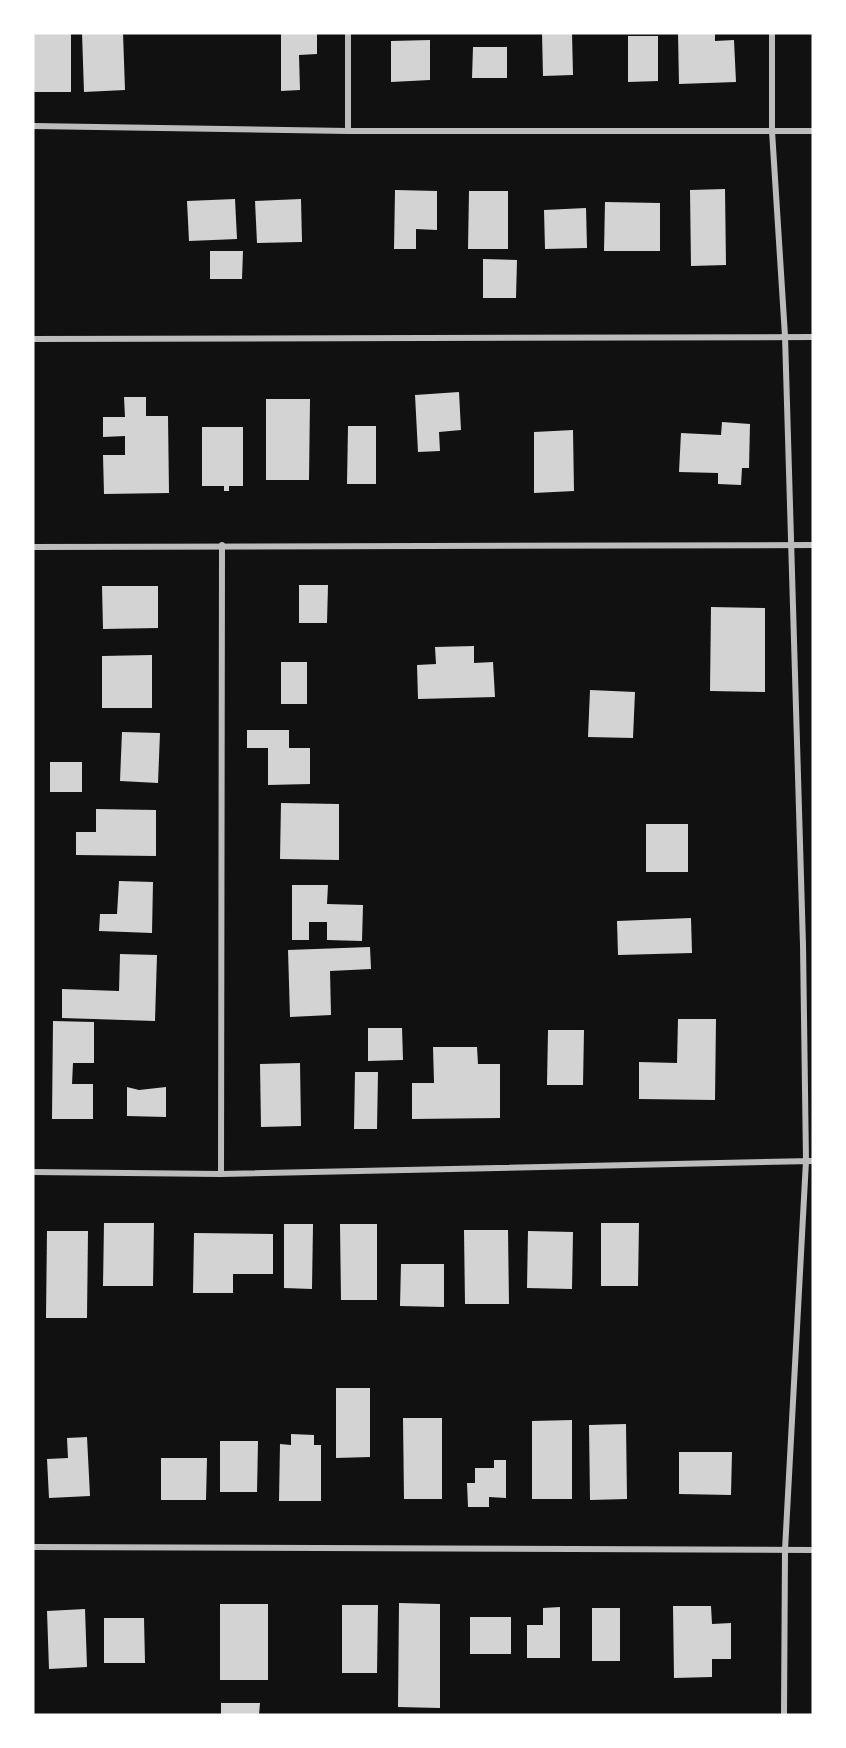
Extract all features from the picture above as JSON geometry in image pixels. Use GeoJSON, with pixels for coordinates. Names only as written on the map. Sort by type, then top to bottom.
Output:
{"type":"FeatureCollection","features":[{"type":"Feature","properties":{"kind":"street"},"geometry":{"type":"LineString","coordinates":[[348,33],[348,131]]}},
{"type":"Feature","properties":{"kind":"street"},"geometry":{"type":"LineString","coordinates":[[772,33],[772,131],[785,336],[810,1161],[785,1550],[784,1715]]}},
{"type":"Feature","properties":{"kind":"street"},"geometry":{"type":"LineString","coordinates":[[33,126],[348,131],[813,132]]}},
{"type":"Feature","properties":{"kind":"street"},"geometry":{"type":"LineString","coordinates":[[33,339],[813,337]]}},
{"type":"Feature","properties":{"kind":"street"},"geometry":{"type":"LineString","coordinates":[[220,1174],[222,546]]}},
{"type":"Feature","properties":{"kind":"street"},"geometry":{"type":"LineString","coordinates":[[33,547],[813,546]]}},
{"type":"Feature","properties":{"kind":"street"},"geometry":{"type":"LineString","coordinates":[[803,945],[813,945]]}},
{"type":"Feature","properties":{"kind":"street"},"geometry":{"type":"LineString","coordinates":[[33,1172],[220,1174],[810,1161]]}},
{"type":"Feature","properties":{"kind":"street"},"geometry":{"type":"LineString","coordinates":[[33,1547],[813,1550]]}},
{"type":"Feature","properties":{"kind":"building"},"geometry":{"type":"Polygon","coordinates":[[[33,33],[71,33],[71,92],[33,92],[33,33]]]}},
{"type":"Feature","properties":{"kind":"building"},"geometry":{"type":"Polygon","coordinates":[[[82,33],[123,33],[125,90],[84,92],[82,33]]]}},
{"type":"Feature","properties":{"kind":"building"},"geometry":{"type":"Polygon","coordinates":[[[281,33],[317,33],[317,54],[299,55],[300,90],[281,91],[281,33]]]}},
{"type":"Feature","properties":{"kind":"building"},"geometry":{"type":"Polygon","coordinates":[[[542,33],[572,33],[573,75],[543,76],[542,33]]]}},
{"type":"Feature","properties":{"kind":"building"},"geometry":{"type":"Polygon","coordinates":[[[678,33],[715,33],[715,41],[734,40],[736,82],[679,84],[678,33]]]}},
{"type":"Feature","properties":{"kind":"building"},"geometry":{"type":"Polygon","coordinates":[[[628,36],[658,36],[658,81],[628,82],[628,36]]]}},
{"type":"Feature","properties":{"kind":"building"},"geometry":{"type":"Polygon","coordinates":[[[430,40],[430,80],[391,82],[391,41],[430,40]]]}},
{"type":"Feature","properties":{"kind":"building"},"geometry":{"type":"Polygon","coordinates":[[[473,47],[507,47],[507,78],[472,78],[473,47]]]}},
{"type":"Feature","properties":{"kind":"building"},"geometry":{"type":"Polygon","coordinates":[[[725,189],[726,265],[691,266],[690,190],[725,189]]]}},
{"type":"Feature","properties":{"kind":"building"},"geometry":{"type":"Polygon","coordinates":[[[395,190],[437,191],[437,230],[416,229],[416,249],[394,249],[395,190]]]}},
{"type":"Feature","properties":{"kind":"building"},"geometry":{"type":"Polygon","coordinates":[[[469,191],[508,191],[508,249],[468,249],[469,191]]]}},
{"type":"Feature","properties":{"kind":"building"},"geometry":{"type":"Polygon","coordinates":[[[235,199],[237,239],[189,241],[187,201],[235,199]]]}},
{"type":"Feature","properties":{"kind":"building"},"geometry":{"type":"Polygon","coordinates":[[[301,199],[302,242],[257,243],[255,201],[301,199]]]}},
{"type":"Feature","properties":{"kind":"building"},"geometry":{"type":"Polygon","coordinates":[[[605,202],[660,203],[660,251],[604,251],[605,202]]]}},
{"type":"Feature","properties":{"kind":"building"},"geometry":{"type":"Polygon","coordinates":[[[586,208],[587,248],[545,249],[544,210],[586,208]]]}},
{"type":"Feature","properties":{"kind":"building"},"geometry":{"type":"Polygon","coordinates":[[[210,251],[243,251],[242,279],[210,279],[210,251]]]}},
{"type":"Feature","properties":{"kind":"building"},"geometry":{"type":"Polygon","coordinates":[[[483,259],[517,260],[516,298],[483,298],[483,259]]]}},
{"type":"Feature","properties":{"kind":"building"},"geometry":{"type":"Polygon","coordinates":[[[459,392],[461,430],[439,432],[440,451],[418,452],[415,395],[459,392]]]}},
{"type":"Feature","properties":{"kind":"building"},"geometry":{"type":"Polygon","coordinates":[[[124,397],[146,397],[146,416],[168,416],[169,493],[104,494],[103,455],[125,455],[125,436],[103,437],[103,417],[125,417],[124,397]]]}},
{"type":"Feature","properties":{"kind":"building"},"geometry":{"type":"Polygon","coordinates":[[[266,399],[310,399],[309,480],[266,480],[266,399]]]}},
{"type":"Feature","properties":{"kind":"building"},"geometry":{"type":"Polygon","coordinates":[[[722,422],[750,424],[749,468],[742,468],[741,485],[718,484],[718,473],[679,472],[681,433],[721,435],[722,422]]]}},
{"type":"Feature","properties":{"kind":"building"},"geometry":{"type":"Polygon","coordinates":[[[348,426],[376,426],[376,484],[347,484],[348,426]]]}},
{"type":"Feature","properties":{"kind":"building"},"geometry":{"type":"Polygon","coordinates":[[[202,427],[243,427],[243,486],[229,486],[229,491],[224,491],[224,486],[202,486],[202,427]]]}},
{"type":"Feature","properties":{"kind":"building"},"geometry":{"type":"Polygon","coordinates":[[[573,430],[574,491],[534,493],[534,432],[573,430]]]}},
{"type":"Feature","properties":{"kind":"building"},"geometry":{"type":"Polygon","coordinates":[[[299,585],[328,585],[327,623],[299,623],[299,585]]]}},
{"type":"Feature","properties":{"kind":"building"},"geometry":{"type":"Polygon","coordinates":[[[102,586],[158,586],[158,628],[103,629],[102,586]]]}},
{"type":"Feature","properties":{"kind":"building"},"geometry":{"type":"Polygon","coordinates":[[[711,607],[765,608],[765,692],[710,691],[711,607]]]}},
{"type":"Feature","properties":{"kind":"building"},"geometry":{"type":"Polygon","coordinates":[[[474,646],[474,663],[493,662],[495,697],[418,699],[417,665],[436,664],[435,647],[474,646]]]}},
{"type":"Feature","properties":{"kind":"building"},"geometry":{"type":"Polygon","coordinates":[[[152,655],[152,708],[102,708],[102,656],[152,655]]]}},
{"type":"Feature","properties":{"kind":"building"},"geometry":{"type":"Polygon","coordinates":[[[281,662],[307,662],[307,704],[281,704],[281,662]]]}},
{"type":"Feature","properties":{"kind":"building"},"geometry":{"type":"Polygon","coordinates":[[[590,690],[635,692],[633,738],[588,737],[590,690]]]}},
{"type":"Feature","properties":{"kind":"building"},"geometry":{"type":"Polygon","coordinates":[[[247,730],[289,730],[289,748],[310,748],[310,784],[268,785],[268,748],[247,748],[247,730]]]}},
{"type":"Feature","properties":{"kind":"building"},"geometry":{"type":"Polygon","coordinates":[[[122,732],[160,733],[158,783],[120,781],[122,732]]]}},
{"type":"Feature","properties":{"kind":"building"},"geometry":{"type":"Polygon","coordinates":[[[50,762],[82,762],[82,792],[50,792],[50,762]]]}},
{"type":"Feature","properties":{"kind":"building"},"geometry":{"type":"Polygon","coordinates":[[[281,803],[339,804],[339,860],[280,859],[281,803]]]}},
{"type":"Feature","properties":{"kind":"building"},"geometry":{"type":"Polygon","coordinates":[[[96,809],[156,810],[156,856],[76,855],[76,832],[96,832],[96,809]]]}},
{"type":"Feature","properties":{"kind":"building"},"geometry":{"type":"Polygon","coordinates":[[[646,824],[688,824],[688,872],[646,872],[646,824]]]}},
{"type":"Feature","properties":{"kind":"building"},"geometry":{"type":"Polygon","coordinates":[[[119,881],[153,882],[152,933],[99,931],[100,914],[117,914],[119,881]]]}},
{"type":"Feature","properties":{"kind":"building"},"geometry":{"type":"Polygon","coordinates":[[[292,885],[328,885],[327,904],[363,905],[362,941],[327,940],[327,922],[309,922],[309,940],[292,940],[292,885]]]}},
{"type":"Feature","properties":{"kind":"building"},"geometry":{"type":"Polygon","coordinates":[[[691,918],[692,953],[618,955],[617,921],[691,918]]]}},
{"type":"Feature","properties":{"kind":"building"},"geometry":{"type":"Polygon","coordinates":[[[370,947],[371,969],[330,971],[331,1015],[290,1017],[288,950],[370,947]]]}},
{"type":"Feature","properties":{"kind":"building"},"geometry":{"type":"Polygon","coordinates":[[[120,954],[157,955],[155,1021],[62,1018],[62,989],[119,991],[120,954]]]}},
{"type":"Feature","properties":{"kind":"building"},"geometry":{"type":"Polygon","coordinates":[[[678,1019],[716,1019],[715,1100],[639,1099],[639,1062],[677,1063],[678,1019]]]}},
{"type":"Feature","properties":{"kind":"building"},"geometry":{"type":"Polygon","coordinates":[[[53,1021],[94,1022],[94,1063],[73,1063],[72,1084],[93,1084],[93,1119],[52,1119],[53,1021]]]}},
{"type":"Feature","properties":{"kind":"building"},"geometry":{"type":"Polygon","coordinates":[[[368,1028],[402,1028],[403,1060],[368,1061],[368,1028]]]}},
{"type":"Feature","properties":{"kind":"building"},"geometry":{"type":"Polygon","coordinates":[[[548,1030],[584,1030],[583,1085],[547,1085],[548,1030]]]}},
{"type":"Feature","properties":{"kind":"building"},"geometry":{"type":"Polygon","coordinates":[[[433,1047],[477,1047],[478,1064],[500,1064],[500,1118],[412,1119],[412,1083],[434,1083],[433,1047]]]}},
{"type":"Feature","properties":{"kind":"building"},"geometry":{"type":"Polygon","coordinates":[[[300,1063],[301,1126],[261,1127],[260,1064],[300,1063]]]}},
{"type":"Feature","properties":{"kind":"building"},"geometry":{"type":"Polygon","coordinates":[[[355,1072],[378,1072],[377,1129],[354,1129],[355,1072]]]}},
{"type":"Feature","properties":{"kind":"building"},"geometry":{"type":"Polygon","coordinates":[[[127,1087],[139,1090],[166,1087],[166,1117],[127,1116],[127,1087]]]}},
{"type":"Feature","properties":{"kind":"building"},"geometry":{"type":"Polygon","coordinates":[[[104,1223],[154,1223],[153,1286],[103,1286],[104,1223]]]}},
{"type":"Feature","properties":{"kind":"building"},"geometry":{"type":"Polygon","coordinates":[[[601,1223],[639,1223],[638,1286],[601,1286],[601,1223]]]}},
{"type":"Feature","properties":{"kind":"building"},"geometry":{"type":"Polygon","coordinates":[[[284,1224],[313,1224],[312,1289],[284,1288],[284,1224]]]}},
{"type":"Feature","properties":{"kind":"building"},"geometry":{"type":"Polygon","coordinates":[[[340,1224],[377,1224],[377,1300],[341,1300],[340,1224]]]}},
{"type":"Feature","properties":{"kind":"building"},"geometry":{"type":"Polygon","coordinates":[[[464,1230],[508,1230],[509,1304],[465,1304],[464,1230]]]}},
{"type":"Feature","properties":{"kind":"building"},"geometry":{"type":"Polygon","coordinates":[[[47,1231],[88,1231],[87,1318],[46,1318],[47,1231]]]}},
{"type":"Feature","properties":{"kind":"building"},"geometry":{"type":"Polygon","coordinates":[[[528,1231],[573,1232],[572,1289],[527,1288],[528,1231]]]}},
{"type":"Feature","properties":{"kind":"building"},"geometry":{"type":"Polygon","coordinates":[[[194,1233],[273,1234],[273,1274],[233,1274],[233,1293],[193,1293],[194,1233]]]}},
{"type":"Feature","properties":{"kind":"building"},"geometry":{"type":"Polygon","coordinates":[[[401,1264],[444,1264],[444,1307],[400,1306],[401,1264]]]}},
{"type":"Feature","properties":{"kind":"building"},"geometry":{"type":"Polygon","coordinates":[[[336,1388],[370,1388],[370,1457],[336,1458],[336,1388]]]}},
{"type":"Feature","properties":{"kind":"building"},"geometry":{"type":"Polygon","coordinates":[[[403,1418],[442,1418],[442,1499],[404,1499],[403,1418]]]}},
{"type":"Feature","properties":{"kind":"building"},"geometry":{"type":"Polygon","coordinates":[[[572,1420],[572,1499],[532,1499],[532,1421],[572,1420]]]}},
{"type":"Feature","properties":{"kind":"building"},"geometry":{"type":"Polygon","coordinates":[[[626,1424],[627,1499],[590,1500],[589,1425],[626,1424]]]}},
{"type":"Feature","properties":{"kind":"building"},"geometry":{"type":"Polygon","coordinates":[[[291,1434],[314,1435],[314,1445],[321,1445],[321,1501],[279,1501],[280,1444],[291,1445],[291,1434]]]}},
{"type":"Feature","properties":{"kind":"building"},"geometry":{"type":"Polygon","coordinates":[[[87,1437],[90,1496],[49,1498],[47,1459],[68,1458],[67,1438],[87,1437]]]}},
{"type":"Feature","properties":{"kind":"building"},"geometry":{"type":"Polygon","coordinates":[[[220,1441],[258,1441],[257,1492],[220,1492],[220,1441]]]}},
{"type":"Feature","properties":{"kind":"building"},"geometry":{"type":"Polygon","coordinates":[[[679,1452],[732,1452],[731,1495],[679,1494],[679,1452]]]}},
{"type":"Feature","properties":{"kind":"building"},"geometry":{"type":"Polygon","coordinates":[[[161,1458],[207,1458],[206,1500],[161,1500],[161,1458]]]}},
{"type":"Feature","properties":{"kind":"building"},"geometry":{"type":"Polygon","coordinates":[[[494,1460],[506,1460],[506,1498],[489,1497],[489,1507],[468,1507],[467,1483],[475,1483],[475,1468],[494,1468],[494,1460]]]}},
{"type":"Feature","properties":{"kind":"building"},"geometry":{"type":"Polygon","coordinates":[[[399,1603],[440,1604],[440,1708],[398,1707],[399,1603]]]}},
{"type":"Feature","properties":{"kind":"building"},"geometry":{"type":"Polygon","coordinates":[[[220,1604],[268,1604],[268,1680],[220,1680],[220,1604]]]}},
{"type":"Feature","properties":{"kind":"building"},"geometry":{"type":"Polygon","coordinates":[[[342,1605],[378,1605],[377,1673],[342,1673],[342,1605]]]}},
{"type":"Feature","properties":{"kind":"building"},"geometry":{"type":"Polygon","coordinates":[[[673,1606],[711,1606],[712,1624],[731,1623],[731,1659],[712,1659],[712,1677],[674,1678],[673,1606]]]}},
{"type":"Feature","properties":{"kind":"building"},"geometry":{"type":"Polygon","coordinates":[[[560,1607],[560,1658],[527,1658],[527,1625],[543,1625],[543,1608],[560,1607]]]}},
{"type":"Feature","properties":{"kind":"building"},"geometry":{"type":"Polygon","coordinates":[[[592,1608],[620,1608],[620,1661],[592,1661],[592,1608]]]}},
{"type":"Feature","properties":{"kind":"building"},"geometry":{"type":"Polygon","coordinates":[[[85,1609],[87,1667],[49,1669],[47,1611],[85,1609]]]}},
{"type":"Feature","properties":{"kind":"building"},"geometry":{"type":"Polygon","coordinates":[[[470,1617],[511,1617],[511,1654],[470,1654],[470,1617]]]}},
{"type":"Feature","properties":{"kind":"building"},"geometry":{"type":"Polygon","coordinates":[[[104,1618],[144,1618],[145,1663],[104,1663],[104,1618]]]}},
{"type":"Feature","properties":{"kind":"building"},"geometry":{"type":"Polygon","coordinates":[[[221,1703],[260,1703],[259,1715],[221,1715],[221,1703]]]}}]}
